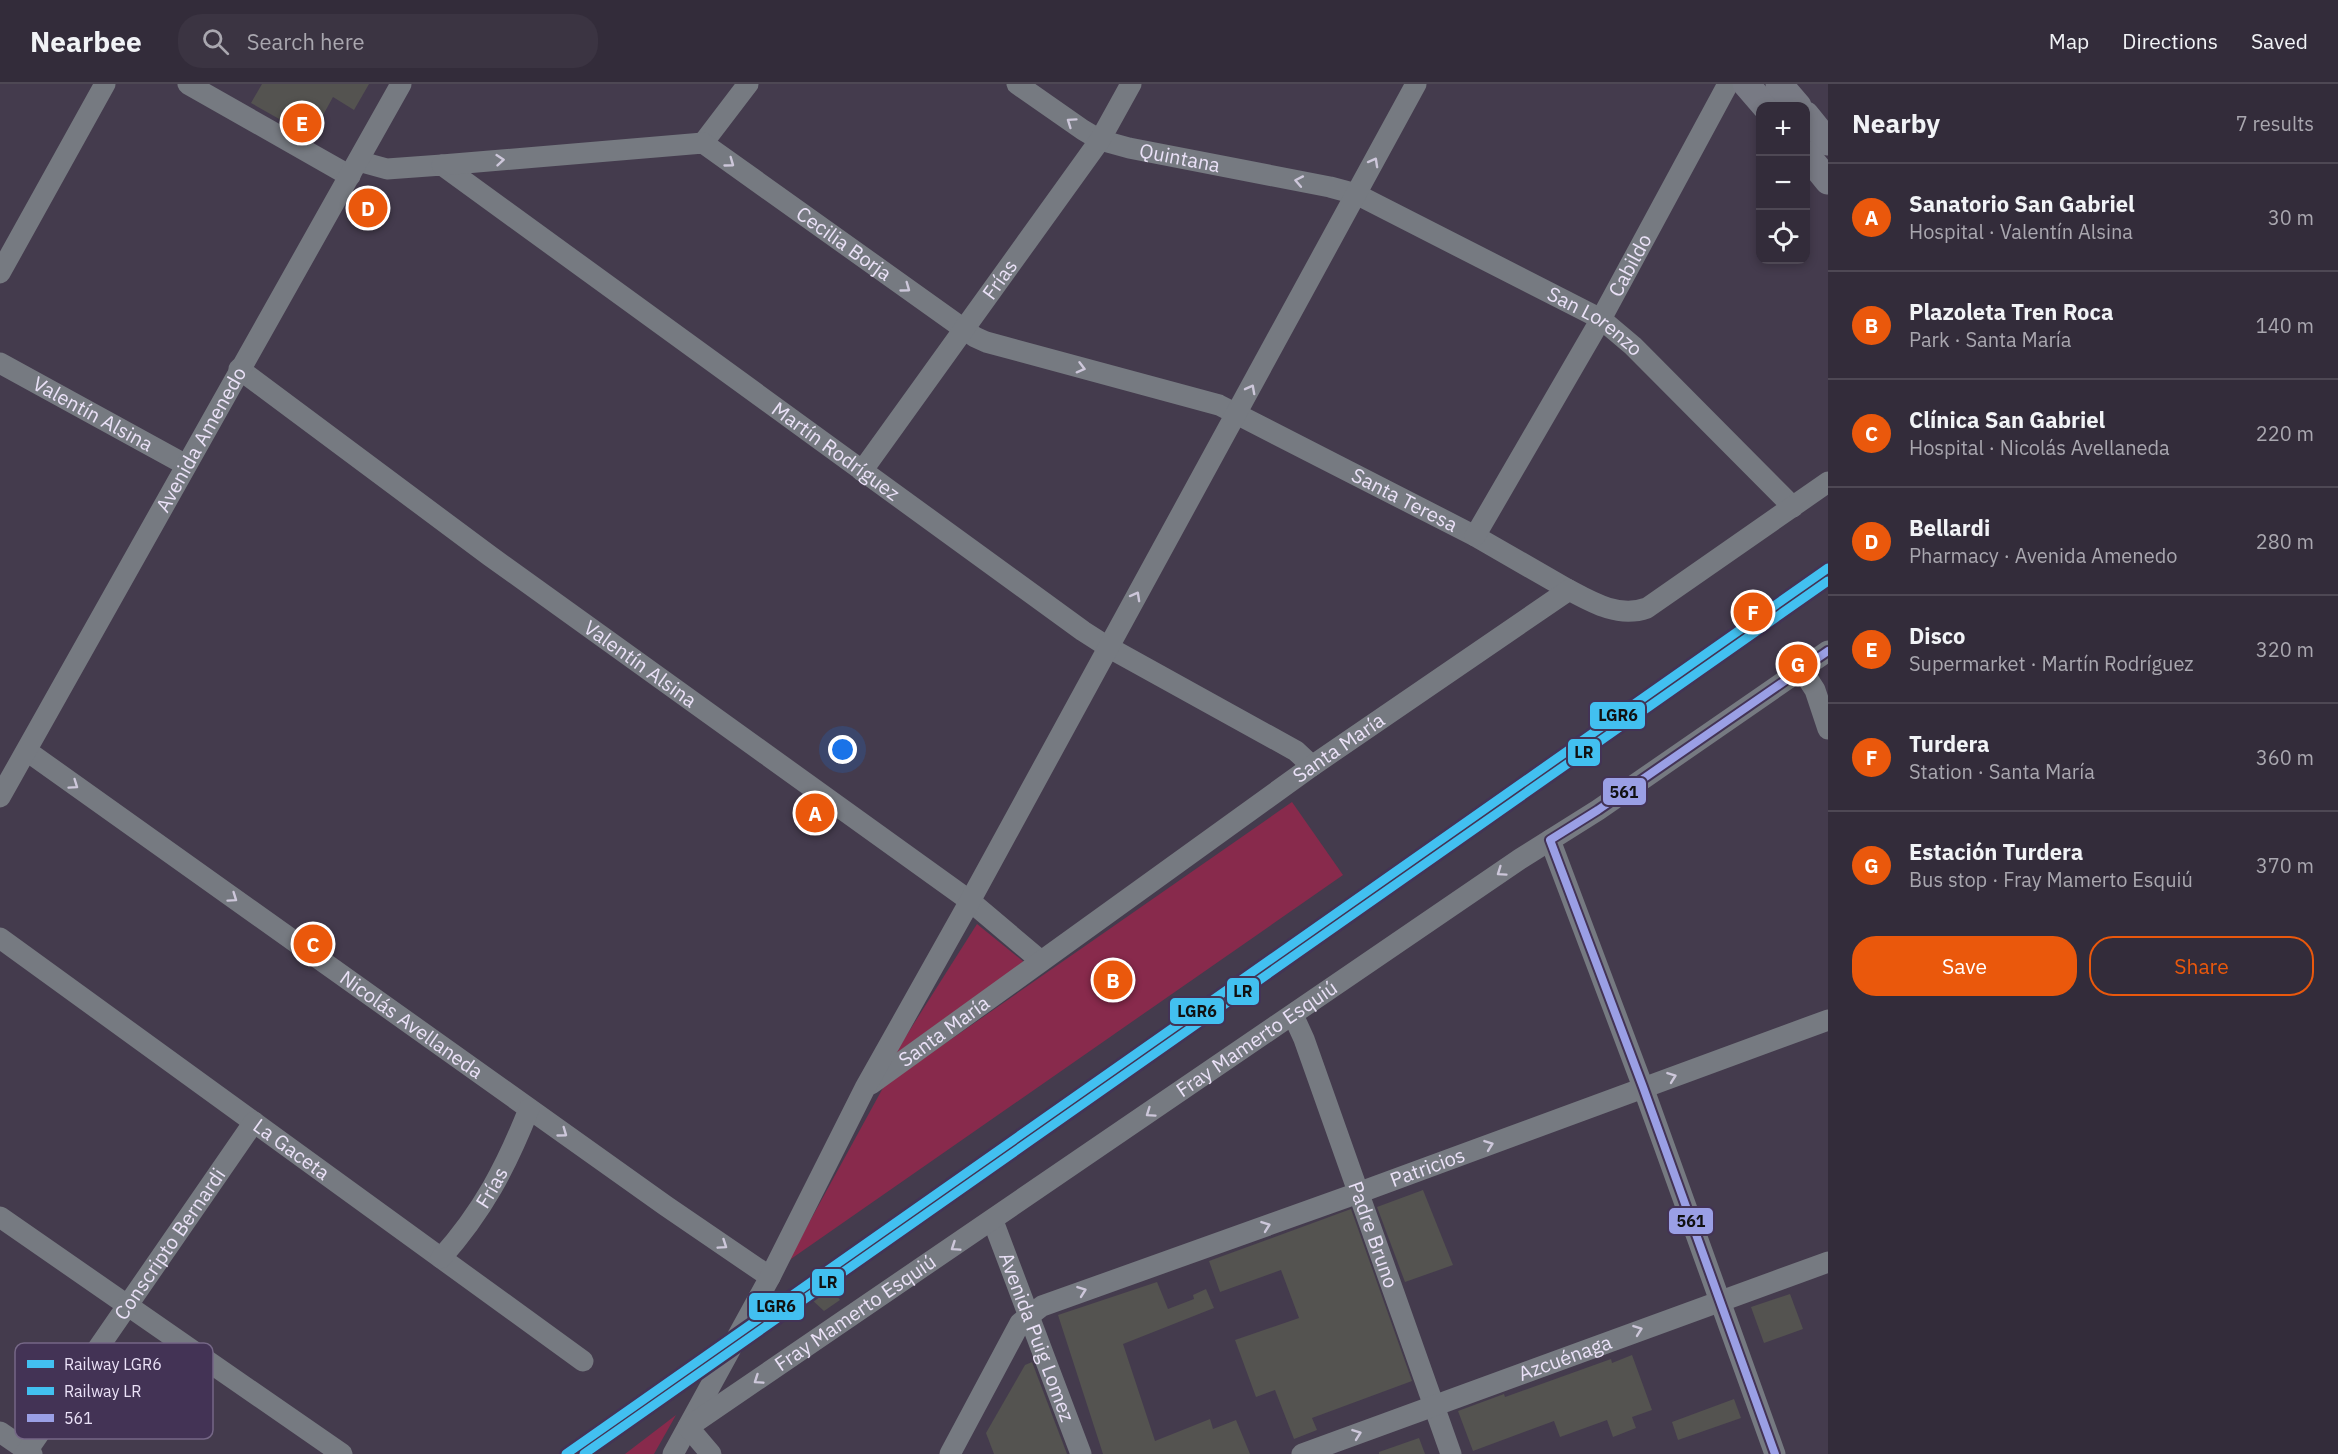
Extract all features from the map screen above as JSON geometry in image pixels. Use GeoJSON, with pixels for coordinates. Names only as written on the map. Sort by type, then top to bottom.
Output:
{"type":"FeatureCollection","features":[{"type":"Feature","properties":{"kind":"main road"},"geometry":{"type":"LineString","coordinates":[[1746,84],[1762,102]]}},
{"type":"Feature","properties":{"kind":"main road"},"geometry":{"type":"LineString","coordinates":[[1779,84],[1795,102]]}},
{"type":"Feature","properties":{"kind":"main road"},"geometry":{"type":"LineString","coordinates":[[1810,120],[1828,142]]}},
{"type":"Feature","properties":{"kind":"main road"},"geometry":{"type":"LineString","coordinates":[[1808,156],[1828,181]]}},
{"type":"Feature","properties":{"kind":"street"},"geometry":{"type":"LineString","coordinates":[[0,273],[105,84]]}},
{"type":"Feature","properties":{"kind":"street"},"geometry":{"type":"LineString","coordinates":[[188,84],[354,169],[442,165],[703,143],[748,84]]}},
{"type":"Feature","properties":{"kind":"street","name":"Avenida Amenedo"},"geometry":{"type":"LineString","coordinates":[[0,797],[401,84]]}},
{"type":"Feature","properties":{"kind":"street","name":"Quintana"},"geometry":{"type":"LineString","coordinates":[[1017,84],[1100,140],[1129,148],[1356,194]]}},
{"type":"Feature","properties":{"kind":"street","name":"Frías"},"geometry":{"type":"LineString","coordinates":[[862,471],[965,331],[1100,140],[1131,84]]}},
{"type":"Feature","properties":{"kind":"street"},"geometry":{"type":"LineString","coordinates":[[673,1454],[770,1277],[865,1088],[1238,413],[1416,84]]}},
{"type":"Feature","properties":{"kind":"street","name":"Cabildo"},"geometry":{"type":"LineString","coordinates":[[1475,536],[1601,319],[1728,84]]}},
{"type":"Feature","properties":{"kind":"street","name":"Cecilia Borja"},"geometry":{"type":"LineString","coordinates":[[703,143],[965,331],[986,342],[1219,405],[1238,413]]}},
{"type":"Feature","properties":{"kind":"street","name":"Martín Rodríguez"},"geometry":{"type":"LineString","coordinates":[[442,165],[1108,647],[1296,752],[1312,766]]}},
{"type":"Feature","properties":{"kind":"street","name":"San Lorenzo"},"geometry":{"type":"LineString","coordinates":[[1356,194],[1601,319],[1633,346],[1792,507]]}},
{"type":"Feature","properties":{"kind":"street","name":"Valentín Alsina"},"geometry":{"type":"LineString","coordinates":[[0,363],[186,465]]}},
{"type":"Feature","properties":{"kind":"street","name":"Valentín Alsina"},"geometry":{"type":"LineString","coordinates":[[239,369],[480,549],[970,901],[1041,961]]}},
{"type":"Feature","properties":{"kind":"street","name":"Santa Teresa"},"geometry":{"type":"LineString","coordinates":[[1238,413],[1475,536],[1569,590]]}},
{"type":"Feature","properties":{"kind":"street"},"geometry":{"type":"LineString","coordinates":[[1569,590],[1613,610],[1637,612],[1657,602],[1828,482]]}},
{"type":"Feature","properties":{"kind":"street","name":"Santa María"},"geometry":{"type":"LineString","coordinates":[[865,1088],[1312,766],[1569,590]]}},
{"type":"Feature","properties":{"kind":"street","name":"Fray Mamerto Esquiú"},"geometry":{"type":"LineString","coordinates":[[688,1427],[1550,840],[1598,810],[1828,651]]}},
{"type":"Feature","properties":{"kind":"street"},"geometry":{"type":"LineString","coordinates":[[1802,670],[1815,690],[1828,729]]}},
{"type":"Feature","properties":{"kind":"street","name":"Nicolás Avellaneda"},"geometry":{"type":"LineString","coordinates":[[27,751],[529,1109],[770,1277]]}},
{"type":"Feature","properties":{"kind":"street"},"geometry":{"type":"LineString","coordinates":[[1550,840],[1643,1087],[1775,1454]]}},
{"type":"Feature","properties":{"kind":"street","name":"La Gaceta"},"geometry":{"type":"LineString","coordinates":[[0,938],[583,1361]]}},
{"type":"Feature","properties":{"kind":"street","name":"Padre Bruno"},"geometry":{"type":"LineString","coordinates":[[1293,1015],[1304,1039],[1451,1454]]}},
{"type":"Feature","properties":{"kind":"street","name":"Patricios"},"geometry":{"type":"LineString","coordinates":[[1029,1314],[1042,1306],[1358,1193],[1828,1020]]}},
{"type":"Feature","properties":{"kind":"street","name":"Frías"},"geometry":{"type":"LineString","coordinates":[[441,1258],[483,1206],[500,1177],[529,1109]]}},
{"type":"Feature","properties":{"kind":"street","name":"Conscripto Bernardi"},"geometry":{"type":"LineString","coordinates":[[103,1343],[254,1122]]}},
{"type":"Feature","properties":{"kind":"street"},"geometry":{"type":"LineString","coordinates":[[0,1217],[184,1343]]}},
{"type":"Feature","properties":{"kind":"street","name":"Avenida Puig Lomez"},"geometry":{"type":"LineString","coordinates":[[993,1221],[1081,1454]]}},
{"type":"Feature","properties":{"kind":"street","name":"Azcuénaga"},"geometry":{"type":"LineString","coordinates":[[1302,1454],[1828,1262]]}},
{"type":"Feature","properties":{"kind":"street"},"geometry":{"type":"LineString","coordinates":[[950,1454],[1020,1323],[1029,1314]]}},
{"type":"Feature","properties":{"kind":"street"},"geometry":{"type":"LineString","coordinates":[[213,1363],[342,1454]]}},
{"type":"Feature","properties":{"kind":"street"},"geometry":{"type":"LineString","coordinates":[[688,1427],[711,1454]]}},
{"type":"Feature","properties":{"kind":"street"},"geometry":{"type":"LineString","coordinates":[[0,1432],[28,1453]]}},
{"type":"Feature","properties":{"kind":"street","name":"Conscripto Bernardi"},"geometry":{"type":"LineString","coordinates":[[28,1453],[37,1439]]}},
{"type":"Feature","properties":{"kind":"shaded area"},"geometry":{"type":"Polygon","coordinates":[[[1292,802],[1343,875],[788,1261],[884,1086],[1292,802]]]}},
{"type":"Feature","properties":{"kind":"shaded area"},"geometry":{"type":"Polygon","coordinates":[[[977,924],[1024,962],[894,1055],[977,924]]]}},
{"type":"Feature","properties":{"kind":"shaded area"},"geometry":{"type":"Polygon","coordinates":[[[676,1415],[654,1454],[625,1454],[676,1415]]]}},
{"type":"Feature","properties":{"kind":"building"},"geometry":{"type":"Polygon","coordinates":[[[262,84],[369,84],[354,110],[333,97],[311,137],[251,103],[262,84]]]}},
{"type":"Feature","properties":{"kind":"building"},"geometry":{"type":"Polygon","coordinates":[[[1423,1190],[1453,1265],[1405,1282],[1377,1207],[1423,1190]]]}},
{"type":"Feature","properties":{"kind":"building"},"geometry":{"type":"Polygon","coordinates":[[[1351,1209],[1412,1381],[1312,1418],[1317,1430],[1294,1439],[1275,1390],[1256,1397],[1235,1340],[1299,1318],[1281,1270],[1220,1292],[1209,1261],[1351,1209]]]}},
{"type":"Feature","properties":{"kind":"building"},"geometry":{"type":"Polygon","coordinates":[[[1157,1282],[1168,1309],[1194,1299],[1193,1295],[1206,1289],[1214,1308],[1123,1344],[1155,1441],[1210,1419],[1213,1429],[1236,1420],[1250,1454],[1103,1454],[1058,1315],[1157,1282]]]}},
{"type":"Feature","properties":{"kind":"building"},"geometry":{"type":"Polygon","coordinates":[[[829,1286],[840,1300],[824,1311],[810,1298],[829,1286]]]}},
{"type":"Feature","properties":{"kind":"building"},"geometry":{"type":"Polygon","coordinates":[[[1790,1294],[1803,1329],[1764,1343],[1751,1307],[1790,1294]]]}},
{"type":"Feature","properties":{"kind":"building"},"geometry":{"type":"Polygon","coordinates":[[[1632,1355],[1652,1410],[1632,1417],[1636,1428],[1613,1437],[1607,1420],[1560,1437],[1554,1421],[1473,1451],[1458,1411],[1504,1394],[1505,1397],[1611,1359],[1612,1363],[1632,1355]]]}},
{"type":"Feature","properties":{"kind":"building"},"geometry":{"type":"Polygon","coordinates":[[[1032,1362],[1067,1454],[994,1454],[986,1433],[1025,1365],[1032,1362]]]}},
{"type":"Feature","properties":{"kind":"building"},"geometry":{"type":"Polygon","coordinates":[[[1734,1399],[1741,1418],[1678,1440],[1672,1422],[1734,1399]]]}},
{"type":"Feature","properties":{"kind":"building"},"geometry":{"type":"Polygon","coordinates":[[[1419,1438],[1425,1454],[1379,1454],[1379,1452],[1419,1438]]]}},
{"type":"Feature","properties":{"kind":"rail line","name":"LGR6"},"geometry":{"type":"LineString","coordinates":[[566,1454],[1828,568]]}},
{"type":"Feature","properties":{"kind":"rail line","name":"LR"},"geometry":{"type":"LineString","coordinates":[[584,1454],[1828,581]]}},
{"type":"Feature","properties":{"kind":"transit line","name":"561"},"geometry":{"type":"LineString","coordinates":[[1775,1454],[1643,1087],[1550,840],[1598,810],[1828,651]]}},
{"type":"Feature","properties":{"kind":"place","name":"Disco"},"geometry":{"type":"Point","coordinates":[302,123]}},
{"type":"Feature","properties":{"kind":"place","name":"Bellardi"},"geometry":{"type":"Point","coordinates":[368,208]}},
{"type":"Feature","properties":{"kind":"place","name":"Turdera"},"geometry":{"type":"Point","coordinates":[1753,612]}},
{"type":"Feature","properties":{"kind":"place","name":"Estación Turdera"},"geometry":{"type":"Point","coordinates":[1798,664]}},
{"type":"Feature","properties":{"kind":"place","name":"Sanatorio San Gabriel"},"geometry":{"type":"Point","coordinates":[815,813]}},
{"type":"Feature","properties":{"kind":"place","name":"Clínica San Gabriel"},"geometry":{"type":"Point","coordinates":[313,944]}},
{"type":"Feature","properties":{"kind":"place","name":"Plazoleta Tren Roca"},"geometry":{"type":"Point","coordinates":[1113,980]}}]}
